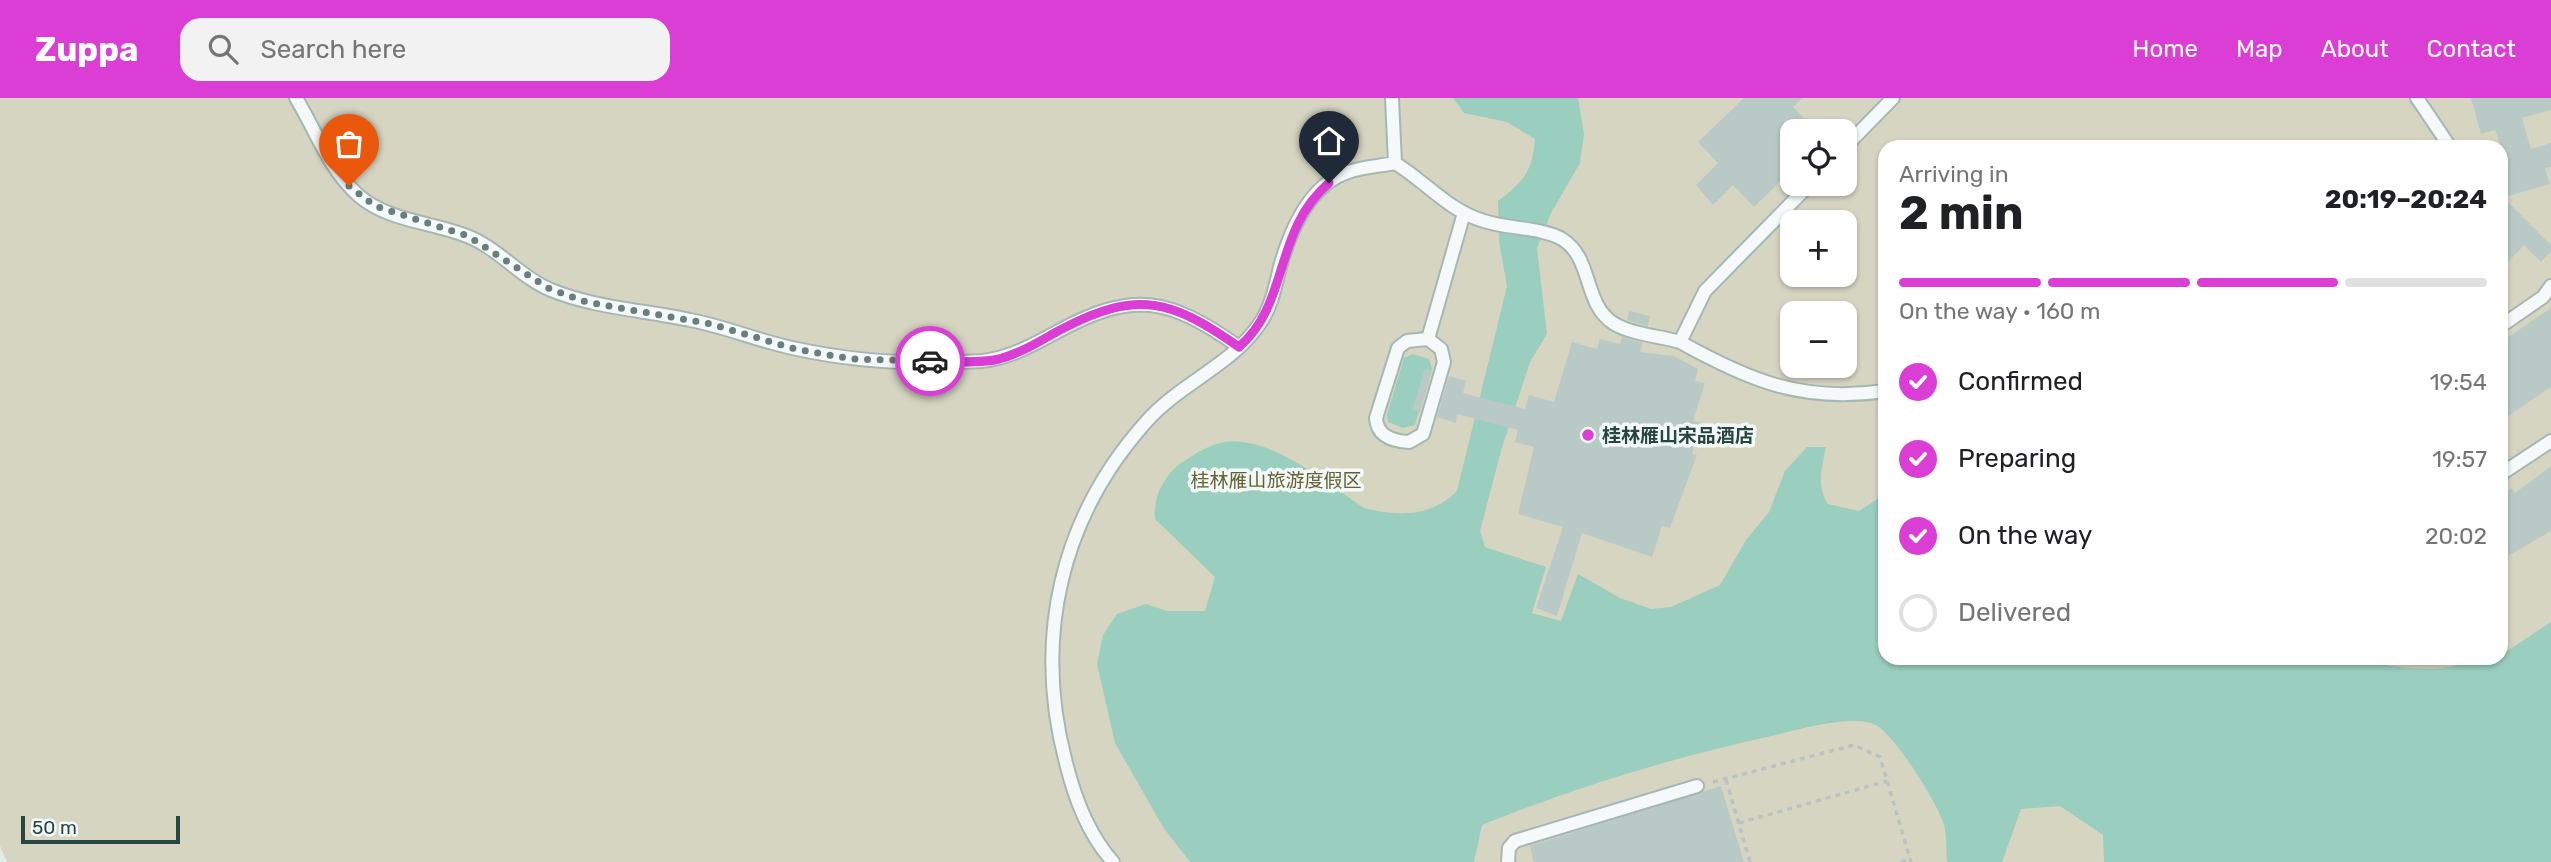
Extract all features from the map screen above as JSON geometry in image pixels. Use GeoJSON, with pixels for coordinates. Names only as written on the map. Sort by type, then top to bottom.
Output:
{"type":"FeatureCollection","features":[{"type":"Feature","properties":{"kind":"lane"},"geometry":{"type":"LineString","coordinates":[[296,98],[339,175],[360,197],[398,216],[468,236],[548,288],[586,302],[711,324],[795,349],[852,359],[915,362],[998,359],[1019,352],[1092,314],[1121,306],[1144,304],[1182,312],[1239,347]]}},
{"type":"Feature","properties":{"kind":"lane"},"geometry":{"type":"LineString","coordinates":[[1392,98],[1395,163]]}},
{"type":"Feature","properties":{"kind":"lane"},"geometry":{"type":"LineString","coordinates":[[1857,135],[1893,98]]}},
{"type":"Feature","properties":{"kind":"lane"},"geometry":{"type":"LineString","coordinates":[[2417,98],[2445,140]]}},
{"type":"Feature","properties":{"kind":"lane"},"geometry":{"type":"LineString","coordinates":[[1113,862],[1085,819],[1059,737],[1051,686],[1057,592],[1070,548],[1089,505],[1144,423],[1171,396],[1239,347],[1258,327],[1270,306],[1286,248],[1312,197],[1347,172],[1395,163],[1464,213],[1484,221],[1559,237],[1572,247],[1581,261],[1599,311],[1615,324],[1680,342],[1724,366],[1777,386],[1816,395],[1848,396],[1878,392]]}},
{"type":"Feature","properties":{"kind":"lane"},"geometry":{"type":"LineString","coordinates":[[1680,342],[1705,291],[1798,196]]}},
{"type":"Feature","properties":{"kind":"lane"},"geometry":{"type":"LineString","coordinates":[[1428,339],[1464,213]]}},
{"type":"Feature","properties":{"kind":"lane"},"geometry":{"type":"LineString","coordinates":[[2508,321],[2543,297],[2551,286]]}},
{"type":"Feature","properties":{"kind":"lane"},"geometry":{"type":"LineString","coordinates":[[1428,339],[1441,349],[1444,362],[1423,434],[1409,442],[1384,436],[1377,427],[1376,418],[1398,348],[1410,340],[1428,339]]}},
{"type":"Feature","properties":{"kind":"lane"},"geometry":{"type":"LineString","coordinates":[[2508,469],[2551,441]]}},
{"type":"Feature","properties":{"kind":"lane"},"geometry":{"type":"LineString","coordinates":[[1508,862],[1507,854],[1515,841],[1697,786]]}},
{"type":"Feature","properties":{"kind":"path"},"geometry":{"type":"LineString","coordinates":[[1697,786],[1854,745],[1880,757],[1910,861],[1901,862]]}},
{"type":"Feature","properties":{"kind":"path"},"geometry":{"type":"LineString","coordinates":[[1726,779],[1750,862]]}},
{"type":"Feature","properties":{"kind":"path"},"geometry":{"type":"LineString","coordinates":[[1739,823],[1887,781]]}},
{"type":"Feature","properties":{"kind":"green space","name":"桂林雁山旅游度假区"},"geometry":{"type":"Polygon","coordinates":[[[0,98],[2551,98],[2551,862],[7,862],[0,846],[0,98]]]}},
{"type":"Feature","properties":{"kind":"shaded area"},"geometry":{"type":"Polygon","coordinates":[[[1453,98],[1578,98],[1584,134],[1580,163],[1551,213],[1537,248],[1547,334],[1530,362],[1501,451],[1480,531],[1485,547],[1546,567],[1532,613],[1561,621],[1578,574],[1620,598],[1651,609],[1671,607],[1720,585],[1746,540],[1769,512],[1785,471],[1807,447],[1826,447],[1821,483],[1828,504],[1859,511],[1878,499],[1878,665],[2386,665],[2441,668],[2460,665],[2508,665],[2508,650],[2551,622],[2551,862],[2104,862],[2103,835],[2060,806],[2021,809],[2002,862],[1947,862],[1944,825],[1915,771],[1884,731],[1876,725],[1854,721],[1812,726],[1701,753],[1591,785],[1518,811],[1482,825],[1474,862],[1190,862],[1163,827],[1115,743],[1097,664],[1103,635],[1117,614],[1146,604],[1167,611],[1205,611],[1215,577],[1155,519],[1155,511],[1160,488],[1169,475],[1181,463],[1213,445],[1242,442],[1279,453],[1364,508],[1377,511],[1414,513],[1436,506],[1457,491],[1507,286],[1499,241],[1498,201],[1525,175],[1532,160],[1535,139],[1507,122],[1464,113],[1453,98]]]}},
{"type":"Feature","properties":{"kind":"shaded area"},"geometry":{"type":"Polygon","coordinates":[[[1413,354],[1429,359],[1432,368],[1415,425],[1403,428],[1388,422],[1387,415],[1404,358],[1413,354]]]}},
{"type":"Feature","properties":{"kind":"building"},"geometry":{"type":"Polygon","coordinates":[[[1744,98],[1802,98],[1793,107],[1804,119],[1780,119],[1780,182],[1754,207],[1733,185],[1713,205],[1696,185],[1718,163],[1698,142],[1744,98]]]}},
{"type":"Feature","properties":{"kind":"building"},"geometry":{"type":"Polygon","coordinates":[[[2471,98],[2551,98],[2551,110],[2522,118],[2531,149],[2551,143],[2551,167],[2545,168],[2550,184],[2508,196],[2508,140],[2499,140],[2495,130],[2481,134],[2471,98]]]}},
{"type":"Feature","properties":{"kind":"building"},"geometry":{"type":"Polygon","coordinates":[[[2508,202],[2551,245],[2551,251],[2541,262],[2524,245],[2508,262],[2508,202]]]}},
{"type":"Feature","properties":{"kind":"building"},"geometry":{"type":"Polygon","coordinates":[[[2551,308],[2551,387],[2508,416],[2508,337],[2551,308]]]}},
{"type":"Feature","properties":{"kind":"building"},"geometry":{"type":"Polygon","coordinates":[[[1629,311],[1650,316],[1648,326],[1627,320],[1629,311]]]}},
{"type":"Feature","properties":{"kind":"building"},"geometry":{"type":"Polygon","coordinates":[[[1622,337],[1643,343],[1640,352],[1674,356],[1698,369],[1695,381],[1705,383],[1693,421],[1702,423],[1692,454],[1697,455],[1670,528],[1662,526],[1652,557],[1582,533],[1557,616],[1536,608],[1563,527],[1518,514],[1534,447],[1515,442],[1518,430],[1457,414],[1456,423],[1437,417],[1449,376],[1466,381],[1463,393],[1525,409],[1529,395],[1554,402],[1572,342],[1597,349],[1600,339],[1620,344],[1622,337]]]}},
{"type":"Feature","properties":{"kind":"building"},"geometry":{"type":"Polygon","coordinates":[[[1425,369],[1432,371],[1420,412],[1412,410],[1425,369]]]}},
{"type":"Feature","properties":{"kind":"building"},"geometry":{"type":"Polygon","coordinates":[[[2551,466],[2551,531],[2508,556],[2508,491],[2512,488],[2515,493],[2551,466]]]}},
{"type":"Feature","properties":{"kind":"building"},"geometry":{"type":"Polygon","coordinates":[[[1721,786],[1744,862],[1534,862],[1530,846],[1721,786]]]}},
{"type":"Feature","properties":{"kind":"way so far"},"geometry":{"type":"LineString","coordinates":[[349,186],[360,197],[398,216],[468,236],[548,288],[586,302],[711,324],[795,349],[852,359],[930,361]]}},
{"type":"Feature","properties":{"kind":"place","name":"桂林雁山宋品酒店"},"geometry":{"type":"Point","coordinates":[1588,435]}},
{"type":"Feature","properties":{"kind":"route"},"geometry":{"type":"LineString","coordinates":[[930,361],[998,359],[1019,352],[1092,314],[1121,306],[1144,304],[1182,312],[1204,323],[1239,347],[1258,327],[1270,306],[1286,248],[1302,213],[1312,197],[1329,183]]}}]}
